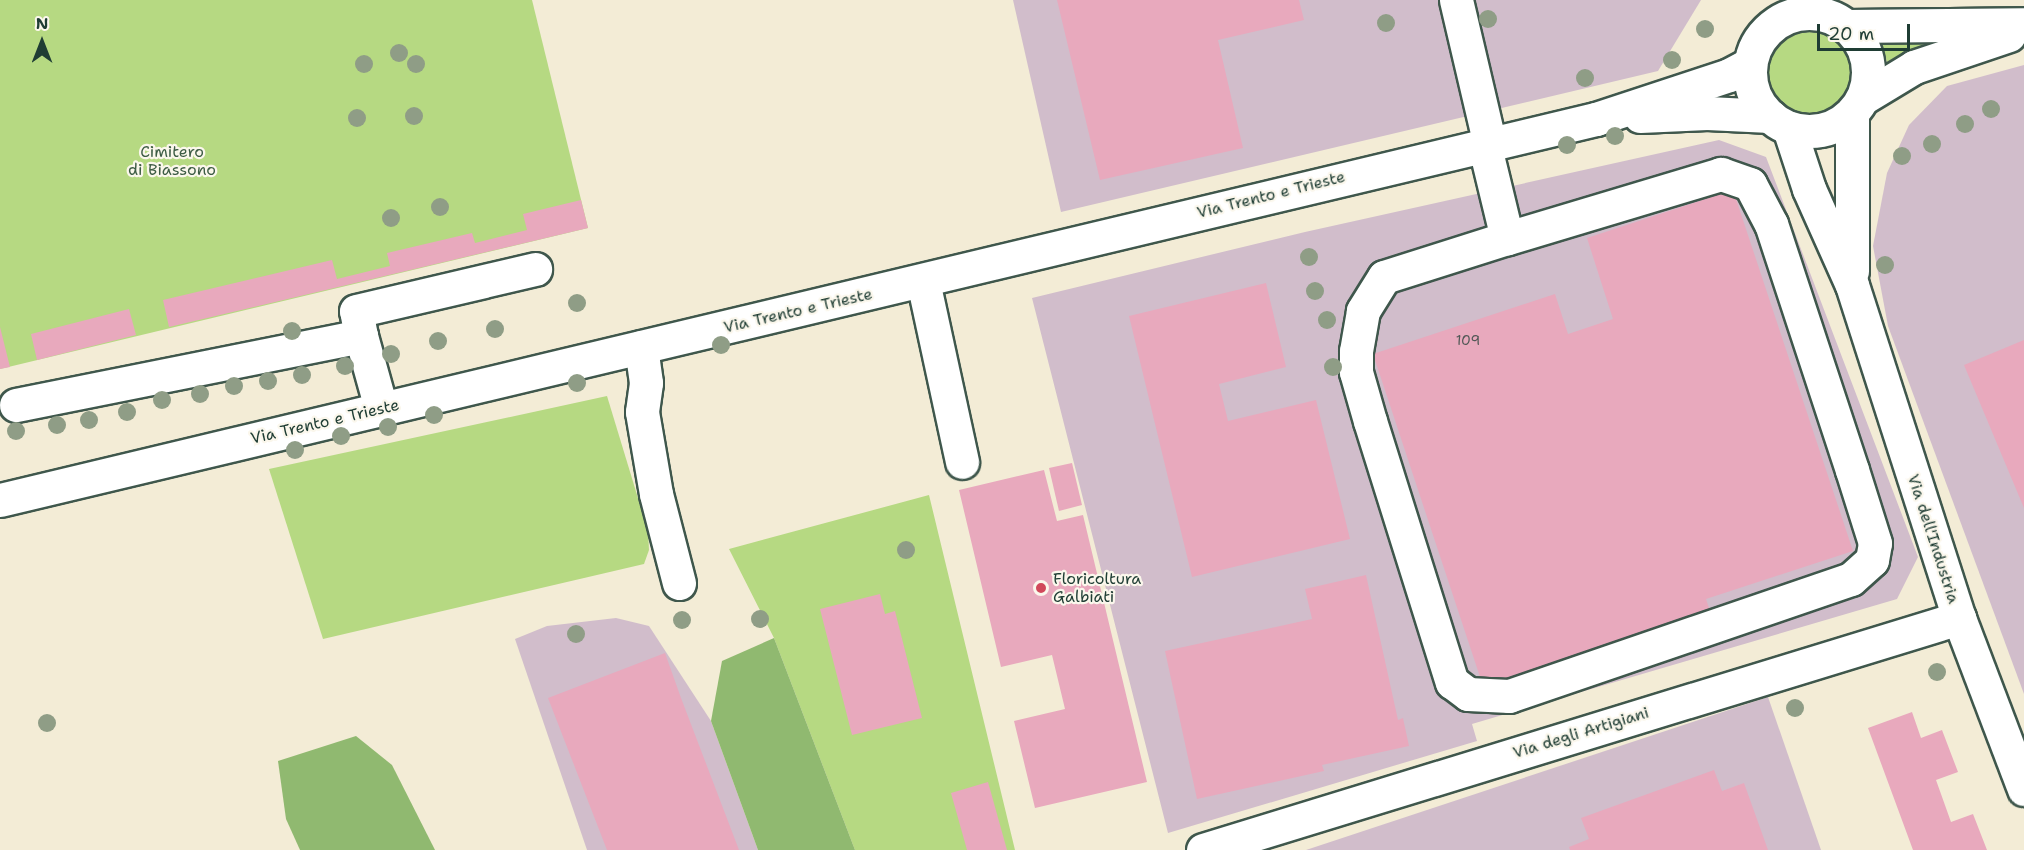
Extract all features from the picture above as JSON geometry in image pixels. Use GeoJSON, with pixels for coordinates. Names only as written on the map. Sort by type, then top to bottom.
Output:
{"type":"FeatureCollection","features":[{"type":"Feature","properties":{"kind":"street"},"geometry":{"type":"LineString","coordinates":[[1456,0],[1507,238]]}},
{"type":"Feature","properties":{"kind":"street"},"geometry":{"type":"LineString","coordinates":[[1762,0],[1754,52],[1753,93],[1779,122]]}},
{"type":"Feature","properties":{"kind":"street","name":"Via Trento e Trieste"},"geometry":{"type":"LineString","coordinates":[[0,500],[381,408],[923,282],[1487,142],[1596,118],[1729,75],[1754,52],[1772,25],[1789,16],[1808,12],[2024,24]]}},
{"type":"Feature","properties":{"kind":"street"},"geometry":{"type":"LineString","coordinates":[[1829,14],[1863,47],[1869,72],[1857,106]]}},
{"type":"Feature","properties":{"kind":"street","name":"Via Trento e Trieste"},"geometry":{"type":"LineString","coordinates":[[1596,118],[1707,113],[1822,129],[1914,67],[2024,31]]}},
{"type":"Feature","properties":{"kind":"street","name":"Via dell'Industria"},"geometry":{"type":"LineString","coordinates":[[1852,285],[1857,106]]}},
{"type":"Feature","properties":{"kind":"street","name":"Via dell'Industria"},"geometry":{"type":"LineString","coordinates":[[1779,122],[1852,285],[1959,618],[2024,789]]}},
{"type":"Feature","properties":{"kind":"street"},"geometry":{"type":"LineString","coordinates":[[1721,174],[1750,184],[1772,224],[1875,543],[1872,560],[1851,579],[1509,696],[1468,694],[1452,682],[1356,372],[1357,332],[1363,311],[1384,277],[1507,238],[1721,174]]}},
{"type":"Feature","properties":{"kind":"street"},"geometry":{"type":"LineString","coordinates":[[381,408],[356,311],[534,269]]}},
{"type":"Feature","properties":{"kind":"street"},"geometry":{"type":"LineString","coordinates":[[923,282],[962,462]]}},
{"type":"Feature","properties":{"kind":"street"},"geometry":{"type":"LineString","coordinates":[[16,405],[361,336]]}},
{"type":"Feature","properties":{"kind":"street"},"geometry":{"type":"LineString","coordinates":[[641,347],[646,384],[642,412],[656,494],[680,583]]}},
{"type":"Feature","properties":{"kind":"street","name":"Via degli Artigiani"},"geometry":{"type":"LineString","coordinates":[[1203,850],[1959,618]]}},
{"type":"Feature","properties":{"kind":"shaded area"},"geometry":{"type":"Polygon","coordinates":[[[1013,0],[1701,0],[1658,71],[1061,212],[1013,0]]]}},
{"type":"Feature","properties":{"kind":"shaded area"},"geometry":{"type":"Polygon","coordinates":[[[2024,65],[2024,694],[1888,326],[1873,246],[1887,173],[1909,125],[1947,86],[2024,65]]]}},
{"type":"Feature","properties":{"kind":"shaded area"},"geometry":{"type":"Polygon","coordinates":[[[1719,140],[1766,157],[1918,557],[1897,599],[1472,724],[1477,741],[1168,833],[1032,298],[1305,232],[1719,140]]]}},
{"type":"Feature","properties":{"kind":"shaded area"},"geometry":{"type":"Polygon","coordinates":[[[616,618],[649,626],[711,721],[758,850],[587,850],[515,639],[547,626],[616,618]]]}},
{"type":"Feature","properties":{"kind":"shaded area"},"geometry":{"type":"Polygon","coordinates":[[[1768,697],[1821,850],[1306,850],[1768,697]]]}},
{"type":"Feature","properties":{"kind":"green space","name":"Cimitero di Biassono"},"geometry":{"type":"Polygon","coordinates":[[[0,0],[532,0],[588,228],[0,369],[0,0]]]}},
{"type":"Feature","properties":{"kind":"green space"},"geometry":{"type":"Polygon","coordinates":[[[1810,32],[1826,36],[1840,45],[1849,59],[1853,75],[1849,91],[1840,105],[1826,114],[1810,118],[1794,114],[1780,105],[1771,91],[1767,75],[1771,59],[1780,45],[1794,36],[1810,32]]]}},
{"type":"Feature","properties":{"kind":"green space"},"geometry":{"type":"Polygon","coordinates":[[[1988,32],[1890,73],[1881,40],[1988,32]]]}},
{"type":"Feature","properties":{"kind":"green space"},"geometry":{"type":"Polygon","coordinates":[[[607,396],[648,531],[649,550],[644,564],[323,639],[269,469],[607,396]]]}},
{"type":"Feature","properties":{"kind":"green space"},"geometry":{"type":"Polygon","coordinates":[[[929,495],[1015,850],[855,850],[774,638],[729,549],[929,495]]]}},
{"type":"Feature","properties":{"kind":"green space"},"geometry":{"type":"Polygon","coordinates":[[[774,638],[855,850],[758,850],[711,721],[722,661],[774,638]]]}},
{"type":"Feature","properties":{"kind":"green space"},"geometry":{"type":"Polygon","coordinates":[[[356,736],[392,765],[435,850],[300,850],[286,819],[278,761],[356,736]]]}},
{"type":"Feature","properties":{"kind":"building"},"geometry":{"type":"Polygon","coordinates":[[[1057,0],[1299,0],[1304,20],[1218,40],[1243,148],[1100,180],[1057,0]]]}},
{"type":"Feature","properties":{"kind":"building"},"geometry":{"type":"Polygon","coordinates":[[[1733,190],[1853,551],[1706,599],[1711,614],[1484,689],[1373,354],[1555,294],[1568,334],[1613,319],[1587,238],[1733,190]]]}},
{"type":"Feature","properties":{"kind":"building"},"geometry":{"type":"Polygon","coordinates":[[[581,200],[588,228],[169,327],[163,300],[332,260],[337,279],[390,266],[387,253],[472,233],[475,243],[527,230],[523,214],[581,200]]]}},
{"type":"Feature","properties":{"kind":"building"},"geometry":{"type":"Polygon","coordinates":[[[1266,283],[1286,367],[1219,384],[1228,421],[1316,400],[1350,539],[1192,577],[1129,316],[1266,283]]]}},
{"type":"Feature","properties":{"kind":"building"},"geometry":{"type":"Polygon","coordinates":[[[129,309],[136,335],[37,360],[31,334],[129,309]]]}},
{"type":"Feature","properties":{"kind":"building"},"geometry":{"type":"Polygon","coordinates":[[[0,327],[10,367],[0,369],[0,327]]]}},
{"type":"Feature","properties":{"kind":"building"},"geometry":{"type":"Polygon","coordinates":[[[2024,340],[2024,508],[1964,365],[2024,340]]]}},
{"type":"Feature","properties":{"kind":"building"},"geometry":{"type":"Polygon","coordinates":[[[1072,463],[1082,505],[1059,511],[1049,468],[1072,463]]]}},
{"type":"Feature","properties":{"kind":"building","name":"Floricoltura Galbiati"},"geometry":{"type":"Polygon","coordinates":[[[1044,470],[1057,521],[1083,515],[1147,782],[1035,808],[1014,721],[1065,709],[1052,655],[1001,667],[959,490],[1044,470]]]}},
{"type":"Feature","properties":{"kind":"building"},"geometry":{"type":"Polygon","coordinates":[[[1366,575],[1398,720],[1403,718],[1409,746],[1322,765],[1324,771],[1197,799],[1165,651],[1312,619],[1305,589],[1366,575]]]}},
{"type":"Feature","properties":{"kind":"building"},"geometry":{"type":"Polygon","coordinates":[[[880,594],[885,614],[895,611],[922,718],[852,735],[820,609],[880,594]]]}},
{"type":"Feature","properties":{"kind":"building"},"geometry":{"type":"Polygon","coordinates":[[[665,653],[739,850],[607,850],[548,698],[665,653]]]}},
{"type":"Feature","properties":{"kind":"building"},"geometry":{"type":"Polygon","coordinates":[[[1912,712],[1921,738],[1942,730],[1958,772],[1936,780],[1951,822],[1973,814],[1987,850],[1913,850],[1868,728],[1912,712]]]}},
{"type":"Feature","properties":{"kind":"building"},"geometry":{"type":"Polygon","coordinates":[[[1714,770],[1722,791],[1744,783],[1768,850],[1570,850],[1569,847],[1589,839],[1581,818],[1714,770]]]}},
{"type":"Feature","properties":{"kind":"building"},"geometry":{"type":"Polygon","coordinates":[[[988,782],[1007,850],[967,850],[951,793],[988,782]]]}},
{"type":"Feature","properties":{"kind":"place","name":"Floricoltura Galbiati"},"geometry":{"type":"Point","coordinates":[1041,588]}}]}
